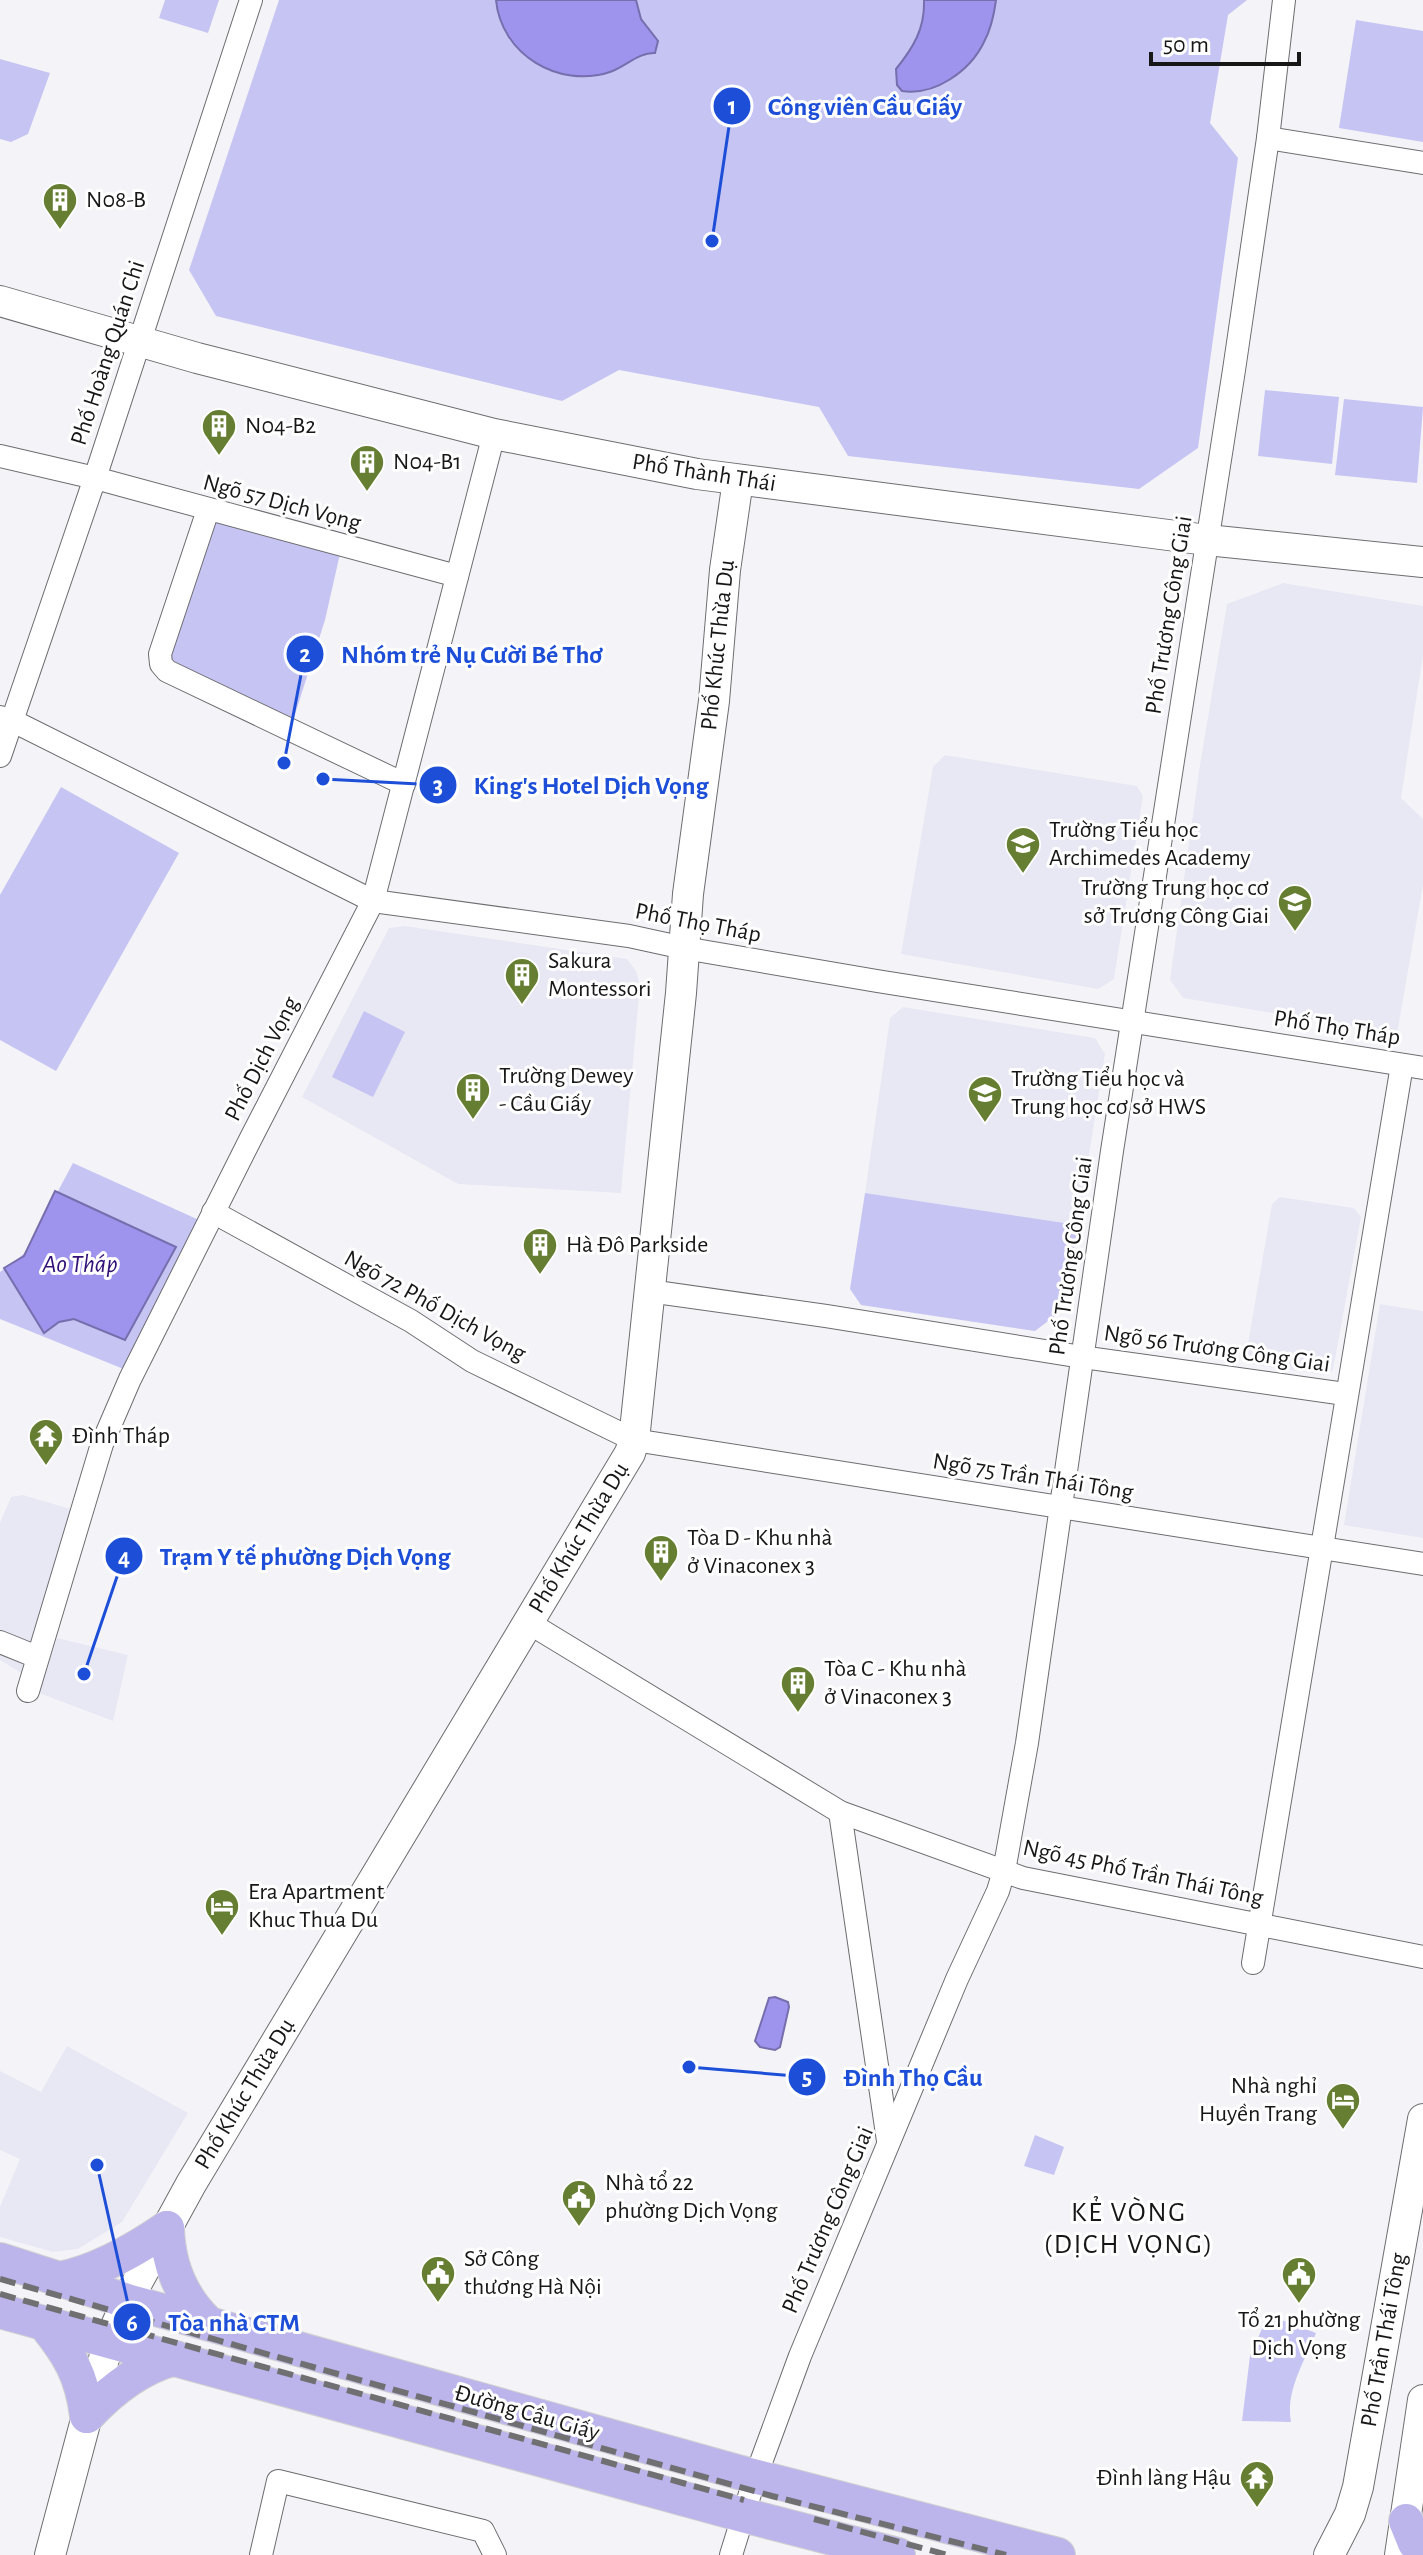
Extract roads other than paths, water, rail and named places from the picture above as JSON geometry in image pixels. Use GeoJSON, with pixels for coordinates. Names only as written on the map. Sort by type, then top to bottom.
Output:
{"type":"FeatureCollection","features":[{"type":"Feature","properties":{"kind":"main road"},"geometry":{"type":"LineString","coordinates":[[59,2279],[84,2272],[167,2228]]}},
{"type":"Feature","properties":{"kind":"main road"},"geometry":{"type":"LineString","coordinates":[[167,2228],[167,2250],[176,2277],[192,2305],[207,2322]]}},
{"type":"Feature","properties":{"kind":"main road","name":"Đường Cầu Giấy"},"geometry":{"type":"LineString","coordinates":[[0,2260],[127,2301],[755,2477],[1058,2555]]}},
{"type":"Feature","properties":{"kind":"main road","name":"Đường Cầu Giấy"},"geometry":{"type":"LineString","coordinates":[[0,2311],[898,2555]]}},
{"type":"Feature","properties":{"kind":"main road"},"geometry":{"type":"LineString","coordinates":[[44,2323],[58,2340],[81,2380],[87,2416]]}},
{"type":"Feature","properties":{"kind":"main road"},"geometry":{"type":"LineString","coordinates":[[87,2416],[106,2396],[139,2372],[156,2363],[176,2358]]}},
{"type":"Feature","properties":{"kind":"main road"},"geometry":{"type":"LineString","coordinates":[[1406,2521],[1415,2543],[1423,2552]]}},
{"type":"Feature","properties":{"kind":"street","name":"Phố Hoàng Quán Chi"},"geometry":{"type":"LineString","coordinates":[[0,756],[7,719],[95,478],[251,0]]}},
{"type":"Feature","properties":{"kind":"street","name":"Phố Trương Công Giai"},"geometry":{"type":"LineString","coordinates":[[731,2555],[755,2477],[800,2356],[1004,1871],[1027,1743],[1132,1021],[1268,138],[1284,0]]}},
{"type":"Feature","properties":{"kind":"street"},"geometry":{"type":"LineString","coordinates":[[1268,138],[1423,163]]}},
{"type":"Feature","properties":{"kind":"street","name":"Phố Thành Thái"},"geometry":{"type":"LineString","coordinates":[[0,301],[197,358],[494,434],[738,480],[1207,540],[1423,562]]}},
{"type":"Feature","properties":{"kind":"street","name":"Phố Dịch Vọng"},"geometry":{"type":"LineString","coordinates":[[28,1691],[102,1444],[130,1379],[373,901],[494,434]]}},
{"type":"Feature","properties":{"kind":"street","name":"Ngõ 57 Dịch Vọng"},"geometry":{"type":"LineString","coordinates":[[0,456],[95,478],[457,576]]}},
{"type":"Feature","properties":{"kind":"street","name":"Phố Khúc Thừa Dụ"},"geometry":{"type":"LineString","coordinates":[[50,2555],[109,2342],[127,2301],[207,2158],[625,1465],[634,1440],[688,894],[714,701],[725,570],[738,480]]}},
{"type":"Feature","properties":{"kind":"street"},"geometry":{"type":"LineString","coordinates":[[208,510],[160,654],[161,664],[167,671],[404,784]]}},
{"type":"Feature","properties":{"kind":"street","name":"Phố Thọ Tháp"},"geometry":{"type":"LineString","coordinates":[[7,719],[373,901],[629,936],[684,948],[1412,1066]]}},
{"type":"Feature","properties":{"kind":"street"},"geometry":{"type":"LineString","coordinates":[[1253,1963],[1345,1394],[1412,1066]]}},
{"type":"Feature","properties":{"kind":"street","name":"Ngõ 72 Phố Dịch Vọng"},"geometry":{"type":"LineString","coordinates":[[213,1212],[411,1321],[472,1361],[634,1440]]}},
{"type":"Feature","properties":{"kind":"street","name":"Ngõ 56 Trương Công Giai"},"geometry":{"type":"LineString","coordinates":[[649,1291],[1345,1394]]}},
{"type":"Feature","properties":{"kind":"street","name":"Ngõ 75 Trần Thái Tông"},"geometry":{"type":"LineString","coordinates":[[634,1440],[1423,1564]]}},
{"type":"Feature","properties":{"kind":"street","name":"Ngõ 45 Phố Trần Thái Tông"},"geometry":{"type":"LineString","coordinates":[[529,1623],[840,1812],[1023,1878],[1423,1957]]}},
{"type":"Feature","properties":{"kind":"street"},"geometry":{"type":"LineString","coordinates":[[0,1642],[37,1657]]}},
{"type":"Feature","properties":{"kind":"street"},"geometry":{"type":"LineString","coordinates":[[840,1812],[889,2142]]}},
{"type":"Feature","properties":{"kind":"street","name":"Phố Trần Thái Tông"},"geometry":{"type":"LineString","coordinates":[[1329,2555],[1350,2514],[1358,2487],[1423,2119]]}},
{"type":"Feature","properties":{"kind":"street","name":"Phố Trần Thái Tông"},"geometry":{"type":"LineString","coordinates":[[1400,2555],[1423,2400]]}},
{"type":"Feature","properties":{"kind":"street"},"geometry":{"type":"LineString","coordinates":[[261,2555],[278,2481],[483,2531],[495,2555]]}},
{"type":"Feature","properties":{"kind":"water"},"geometry":{"type":"Polygon","coordinates":[[[496,0],[636,0],[641,19],[658,41],[655,53],[643,55],[610,72],[590,76],[571,76],[552,71],[535,63],[509,36],[500,19],[496,0]]]}},
{"type":"Feature","properties":{"kind":"water"},"geometry":{"type":"Polygon","coordinates":[[[924,0],[996,0],[989,32],[978,53],[961,72],[927,90],[902,91],[897,85],[896,69],[917,38],[924,0]]]}},
{"type":"Feature","properties":{"kind":"water","name":"Ao Tháp"},"geometry":{"type":"Polygon","coordinates":[[[55,1191],[176,1247],[125,1340],[74,1319],[59,1322],[44,1333],[4,1268],[24,1256],[55,1191]]]}},
{"type":"Feature","properties":{"kind":"water"},"geometry":{"type":"Polygon","coordinates":[[[769,1998],[788,2002],[789,2007],[780,2047],[775,2050],[760,2047],[755,2041],[769,1998]]]}},
{"type":"Feature","properties":{"kind":"railway"},"geometry":{"type":"LineString","coordinates":[[0,2279],[772,2496],[1006,2555]]}},
{"type":"Feature","properties":{"kind":"railway"},"geometry":{"type":"LineString","coordinates":[[0,2294],[744,2500]]}},
{"type":"Feature","properties":{"kind":"railway"},"geometry":{"type":"LineString","coordinates":[[814,2519],[948,2555]]}},
{"type":"Feature","properties":{"kind":"place","name":"N08-B"},"geometry":{"type":"Point","coordinates":[60,231]}},
{"type":"Feature","properties":{"kind":"place","name":"Công viên Cầu Giấy"},"geometry":{"type":"Point","coordinates":[712,241]}},
{"type":"Feature","properties":{"kind":"place","name":"N04-B2"},"geometry":{"type":"Point","coordinates":[219,457]}},
{"type":"Feature","properties":{"kind":"place","name":"N04-B1"},"geometry":{"type":"Point","coordinates":[367,493]}},
{"type":"Feature","properties":{"kind":"place","name":"Nhóm trẻ Nụ Cười Bé Thơ"},"geometry":{"type":"Point","coordinates":[284,763]}},
{"type":"Feature","properties":{"kind":"place","name":"King's Hotel Dịch Vọng"},"geometry":{"type":"Point","coordinates":[323,779]}},
{"type":"Feature","properties":{"kind":"place","name":"Trường Tiểu học Archimedes Academy"},"geometry":{"type":"Point","coordinates":[1023,875]}},
{"type":"Feature","properties":{"kind":"place","name":"Trường Trung học cơ sở Trương Công Giai"},"geometry":{"type":"Point","coordinates":[1295,933]}},
{"type":"Feature","properties":{"kind":"place","name":"Sakura Montessori"},"geometry":{"type":"Point","coordinates":[522,1006]}},
{"type":"Feature","properties":{"kind":"place","name":"Trường Dewey - Cầu Giấy"},"geometry":{"type":"Point","coordinates":[473,1121]}},
{"type":"Feature","properties":{"kind":"place","name":"Trường Tiểu học và Trung học cơ sở HWS"},"geometry":{"type":"Point","coordinates":[985,1124]}},
{"type":"Feature","properties":{"kind":"place","name":"Hà Đô Parkside"},"geometry":{"type":"Point","coordinates":[540,1276]}},
{"type":"Feature","properties":{"kind":"place","name":"Đình Tháp"},"geometry":{"type":"Point","coordinates":[46,1467]}},
{"type":"Feature","properties":{"kind":"place","name":"Tòa D - Khu nhà ở Vinaconex 3"},"geometry":{"type":"Point","coordinates":[661,1583]}},
{"type":"Feature","properties":{"kind":"place","name":"Trạm Y tế phường Dịch Vọng"},"geometry":{"type":"Point","coordinates":[84,1674]}},
{"type":"Feature","properties":{"kind":"place","name":"Tòa C - Khu nhà ở Vinaconex 3"},"geometry":{"type":"Point","coordinates":[798,1714]}},
{"type":"Feature","properties":{"kind":"place","name":"Era Apartment Khuc Thua Du"},"geometry":{"type":"Point","coordinates":[222,1937]}},
{"type":"Feature","properties":{"kind":"place","name":"Đình Thọ Cầu"},"geometry":{"type":"Point","coordinates":[689,2067]}},
{"type":"Feature","properties":{"kind":"place","name":"Nhà nghỉ Huyền Trang"},"geometry":{"type":"Point","coordinates":[1343,2131]}},
{"type":"Feature","properties":{"kind":"place","name":"Tòa nhà CTM"},"geometry":{"type":"Point","coordinates":[97,2165]}},
{"type":"Feature","properties":{"kind":"place","name":"Nhà tổ 22 phường Dịch Vọng"},"geometry":{"type":"Point","coordinates":[579,2228]}},
{"type":"Feature","properties":{"kind":"place","name":"Sở Công thương Hà Nội"},"geometry":{"type":"Point","coordinates":[438,2304]}},
{"type":"Feature","properties":{"kind":"place","name":"Tổ 21 phường Dịch Vọng"},"geometry":{"type":"Point","coordinates":[1299,2305]}},
{"type":"Feature","properties":{"kind":"place","name":"Đình làng Hậu"},"geometry":{"type":"Point","coordinates":[1257,2509]}},
{"type":"Feature","properties":{"kind":"district","name":"KẺ VÒNG (DỊCH VỌNG)"},"geometry":{"type":"Point","coordinates":[1129,2229]}}]}
